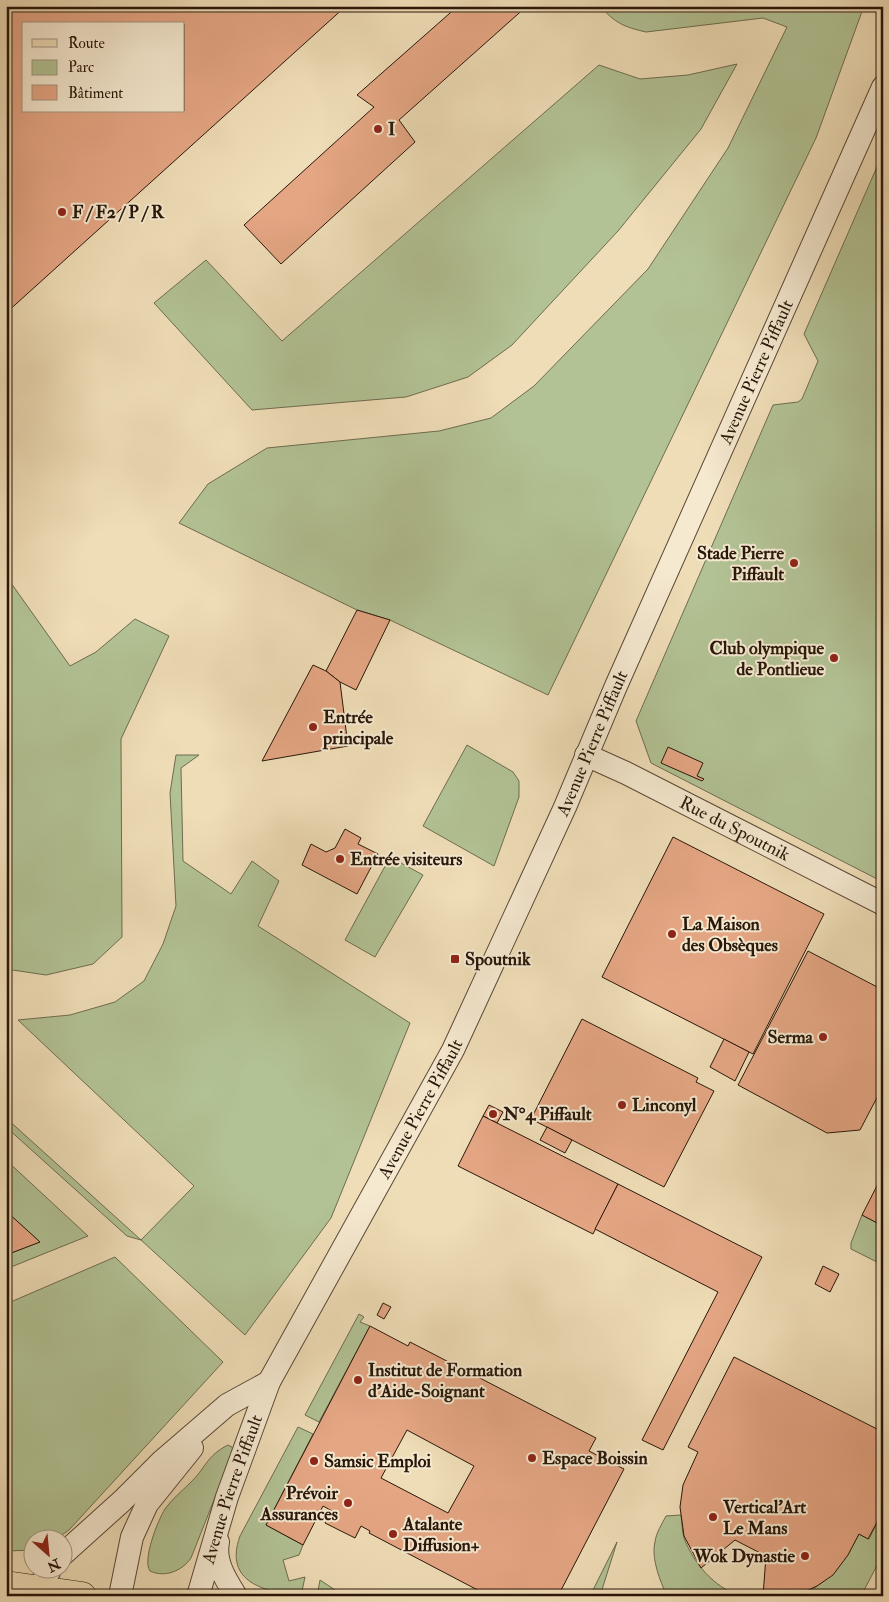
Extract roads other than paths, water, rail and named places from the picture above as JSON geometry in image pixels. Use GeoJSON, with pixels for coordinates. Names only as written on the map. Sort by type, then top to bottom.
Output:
{"type":"FeatureCollection","features":[{"type":"Feature","properties":{"kind":"main road"},"geometry":{"type":"LineString","coordinates":[[6,1585],[38,1580]]}},
{"type":"Feature","properties":{"kind":"main road"},"geometry":{"type":"LineString","coordinates":[[46,1580],[82,1596]]}},
{"type":"Feature","properties":{"kind":"street","name":"Avenue Pierre Piffault"},"geometry":{"type":"LineString","coordinates":[[198,1596],[227,1497],[269,1382],[453,1050],[565,807],[586,755],[883,87]]}},
{"type":"Feature","properties":{"kind":"street","name":"Rue du Spoutnik"},"geometry":{"type":"LineString","coordinates":[[586,755],[635,777],[883,904]]}},
{"type":"Feature","properties":{"kind":"street","name":"Avenue Pierre Piffault"},"geometry":{"type":"LineString","coordinates":[[72,1546],[122,1501],[162,1461],[226,1405],[269,1382]]}},
{"type":"Feature","properties":{"kind":"street","name":"Avenue Pierre Piffault"},"geometry":{"type":"LineString","coordinates":[[120,1596],[132,1537],[148,1504],[226,1405]]}},
{"type":"Feature","properties":{"kind":"street"},"geometry":{"type":"LineString","coordinates":[[227,1497],[217,1548],[220,1567],[236,1596]]}},
{"type":"Feature","properties":{"kind":"place","name":"I"},"geometry":{"type":"Point","coordinates":[378,129]}},
{"type":"Feature","properties":{"kind":"place","name":"F / F2 / P / R"},"geometry":{"type":"Point","coordinates":[62,212]}},
{"type":"Feature","properties":{"kind":"place","name":"Stade Pierre Piffault"},"geometry":{"type":"Point","coordinates":[794,563]}},
{"type":"Feature","properties":{"kind":"place","name":"Club olympique de Pontlieue"},"geometry":{"type":"Point","coordinates":[834,658]}},
{"type":"Feature","properties":{"kind":"place","name":"Entrée principale"},"geometry":{"type":"Point","coordinates":[313,727]}},
{"type":"Feature","properties":{"kind":"place","name":"Entrée visiteurs"},"geometry":{"type":"Point","coordinates":[340,859]}},
{"type":"Feature","properties":{"kind":"place","name":"La Maison des Obsèques"},"geometry":{"type":"Point","coordinates":[672,934]}},
{"type":"Feature","properties":{"kind":"place","name":"Spoutnik"},"geometry":{"type":"Point","coordinates":[455,959]}},
{"type":"Feature","properties":{"kind":"place","name":"Serma"},"geometry":{"type":"Point","coordinates":[823,1037]}},
{"type":"Feature","properties":{"kind":"place","name":"Linconyl"},"geometry":{"type":"Point","coordinates":[622,1105]}},
{"type":"Feature","properties":{"kind":"place","name":"N°4 Piffault"},"geometry":{"type":"Point","coordinates":[493,1114]}},
{"type":"Feature","properties":{"kind":"place","name":"Institut de Formation d'Aide-Soignant"},"geometry":{"type":"Point","coordinates":[358,1380]}},
{"type":"Feature","properties":{"kind":"place","name":"Espace Boissin"},"geometry":{"type":"Point","coordinates":[532,1458]}},
{"type":"Feature","properties":{"kind":"place","name":"Samsic Emploi"},"geometry":{"type":"Point","coordinates":[314,1461]}},
{"type":"Feature","properties":{"kind":"place","name":"Prévoir Assurances"},"geometry":{"type":"Point","coordinates":[348,1503]}},
{"type":"Feature","properties":{"kind":"place","name":"Vertical'Art Le Mans"},"geometry":{"type":"Point","coordinates":[713,1517]}},
{"type":"Feature","properties":{"kind":"place","name":"Atalante Diffusion+"},"geometry":{"type":"Point","coordinates":[393,1534]}},
{"type":"Feature","properties":{"kind":"place","name":"Wok Dynastie"},"geometry":{"type":"Point","coordinates":[805,1556]}}]}
